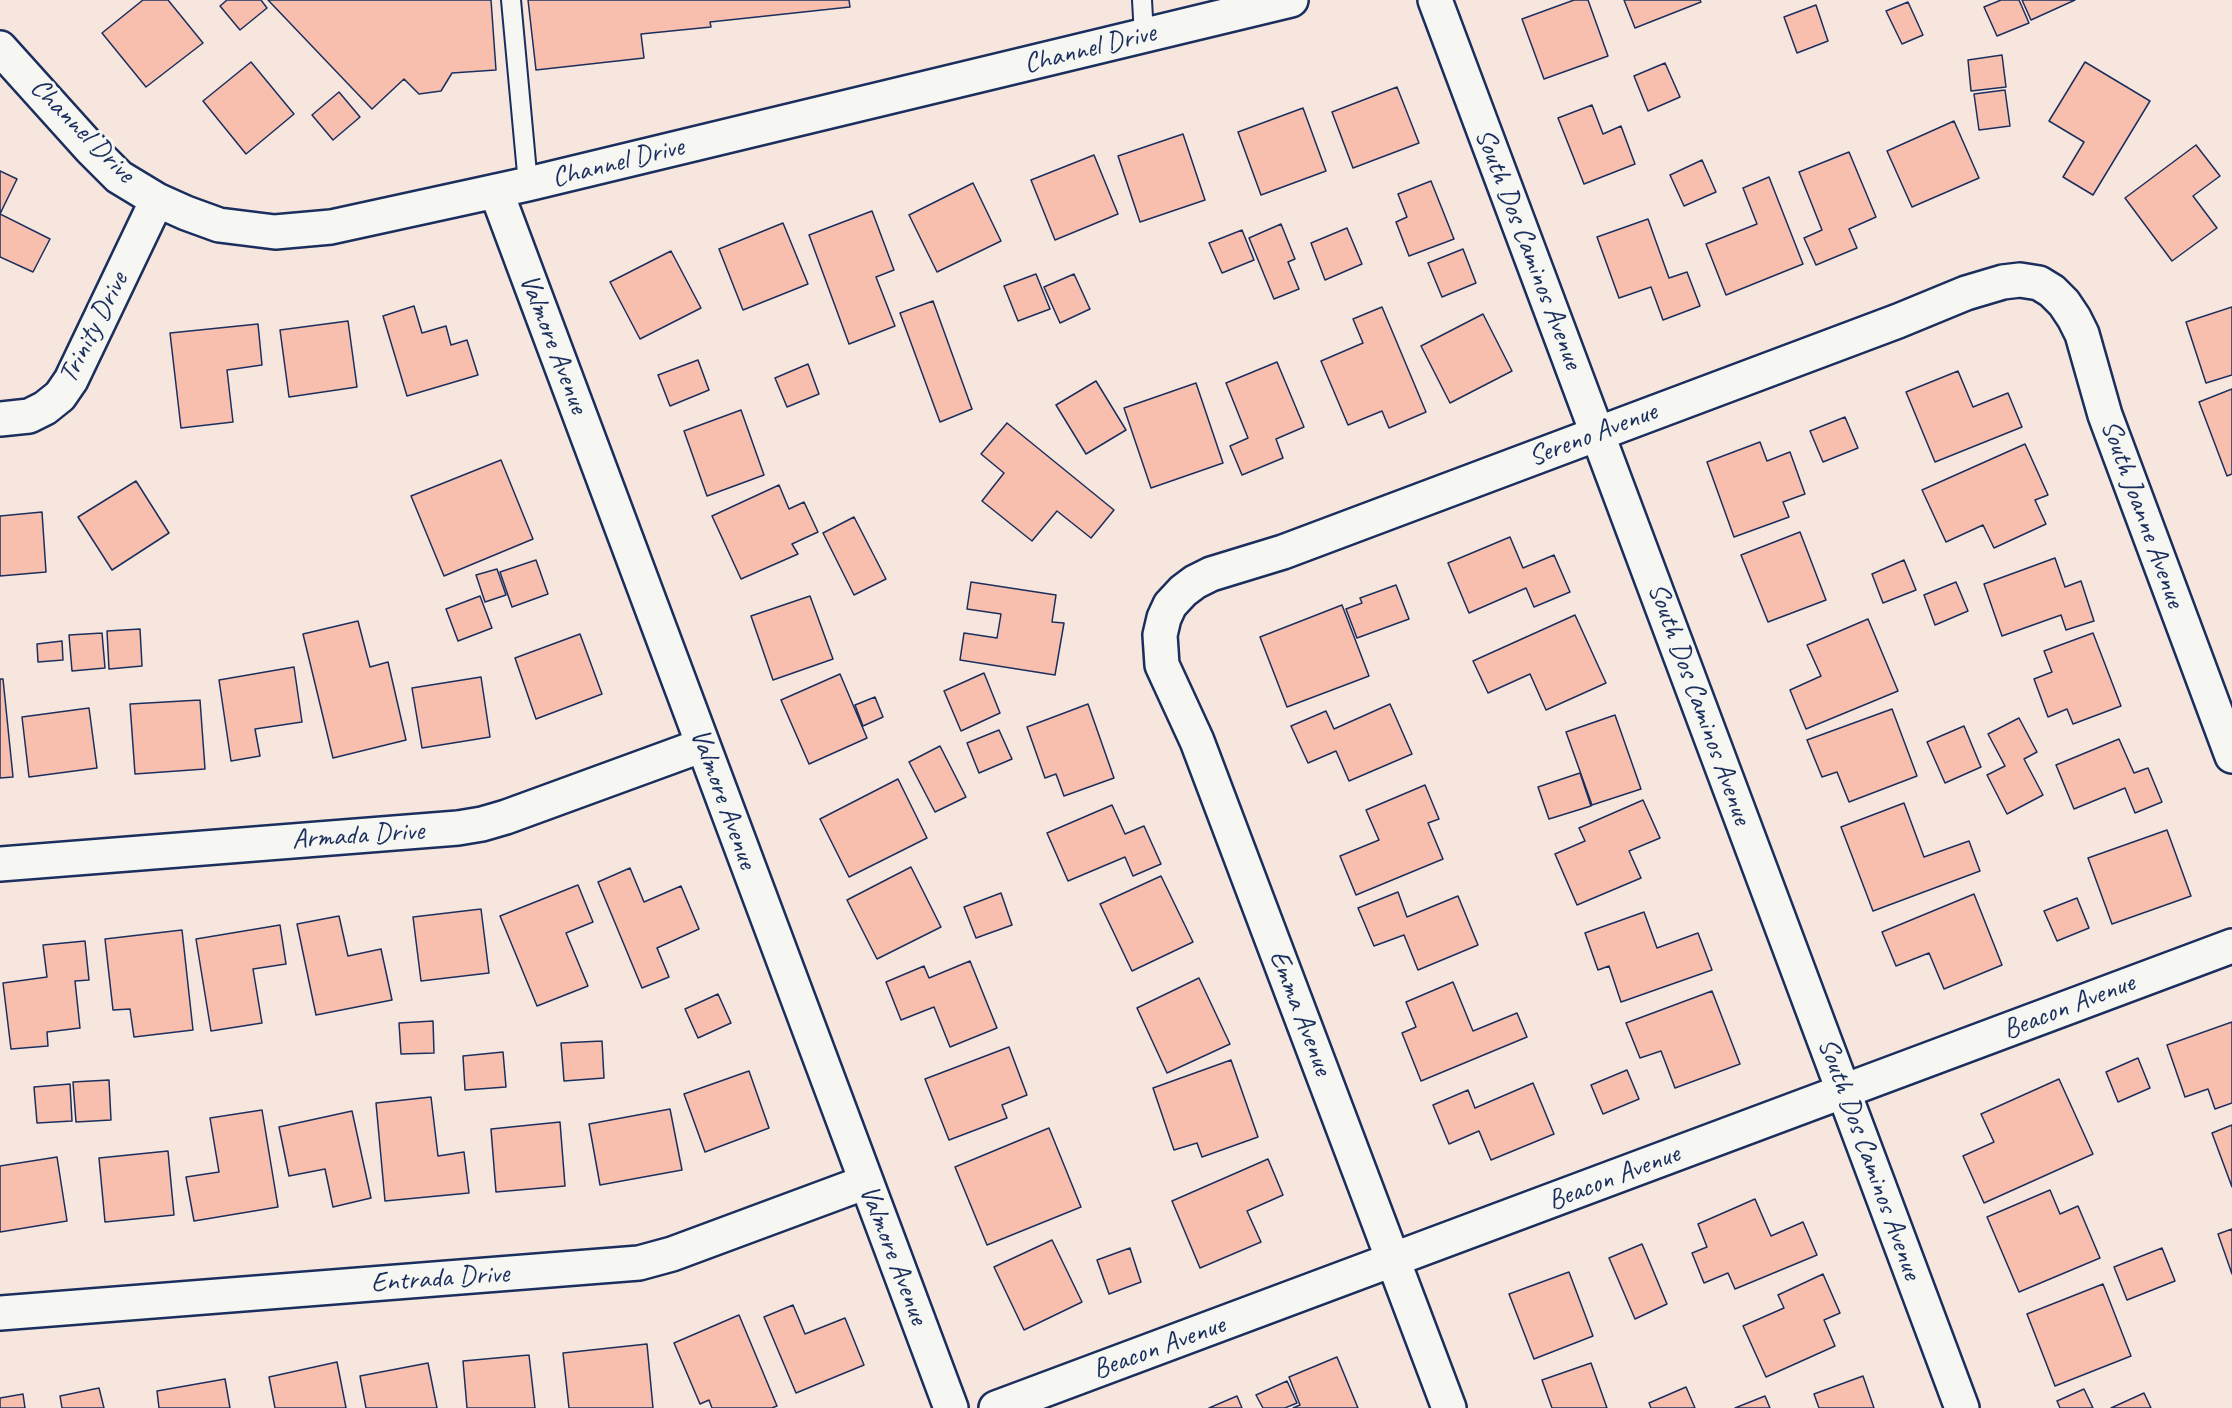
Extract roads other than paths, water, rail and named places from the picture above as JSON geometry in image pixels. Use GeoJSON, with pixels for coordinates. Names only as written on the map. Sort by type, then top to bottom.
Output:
{"type":"FeatureCollection","features":[{"type":"Feature","properties":{"kind":"street","name":"Channel Drive"},"geometry":{"type":"LineString","coordinates":[[0,48],[119,177],[157,200],[219,225],[275,232],[331,227],[528,184],[1291,0]]}},
{"type":"Feature","properties":{"kind":"street","name":"South Dos Caminos Avenue"},"geometry":{"type":"LineString","coordinates":[[1435,0],[1962,1408]]}},
{"type":"Feature","properties":{"kind":"street","name":"Valmore Avenue"},"geometry":{"type":"LineString","coordinates":[[496,191],[951,1408]]}},
{"type":"Feature","properties":{"kind":"street","name":"Trinity Drive"},"geometry":{"type":"LineString","coordinates":[[0,419],[29,416],[45,408],[60,396],[71,380],[157,200]]}},
{"type":"Feature","properties":{"kind":"street","name":"Sereno Avenue"},"geometry":{"type":"LineString","coordinates":[[1164,618],[1170,605],[1183,591],[1211,574],[1283,552],[1898,321],[1966,293],[2003,282],[2020,280],[2039,283]]}},
{"type":"Feature","properties":{"kind":"street","name":"South Joanne Avenue"},"geometry":{"type":"LineString","coordinates":[[2039,283],[2052,291],[2064,303],[2082,334],[2105,415],[2232,756]]}},
{"type":"Feature","properties":{"kind":"street","name":"Emma Avenue"},"geometry":{"type":"LineString","coordinates":[[1164,618],[1160,635],[1162,665],[1197,741],[1449,1408]]}},
{"type":"Feature","properties":{"kind":"street","name":"Armada Drive"},"geometry":{"type":"LineString","coordinates":[[0,864],[458,828],[482,824],[703,745]]}},
{"type":"Feature","properties":{"kind":"street","name":"Beacon Avenue"},"geometry":{"type":"LineString","coordinates":[[996,1408],[2232,946]]}},
{"type":"Feature","properties":{"kind":"street","name":"Entrada Drive"},"geometry":{"type":"LineString","coordinates":[[0,1313],[639,1263],[672,1254],[866,1182]]}},
{"type":"Feature","properties":{"kind":"lane"},"geometry":{"type":"LineString","coordinates":[[512,0],[528,184]]}},
{"type":"Feature","properties":{"kind":"lane"},"geometry":{"type":"LineString","coordinates":[[1142,0],[1144,36]]}}]}
